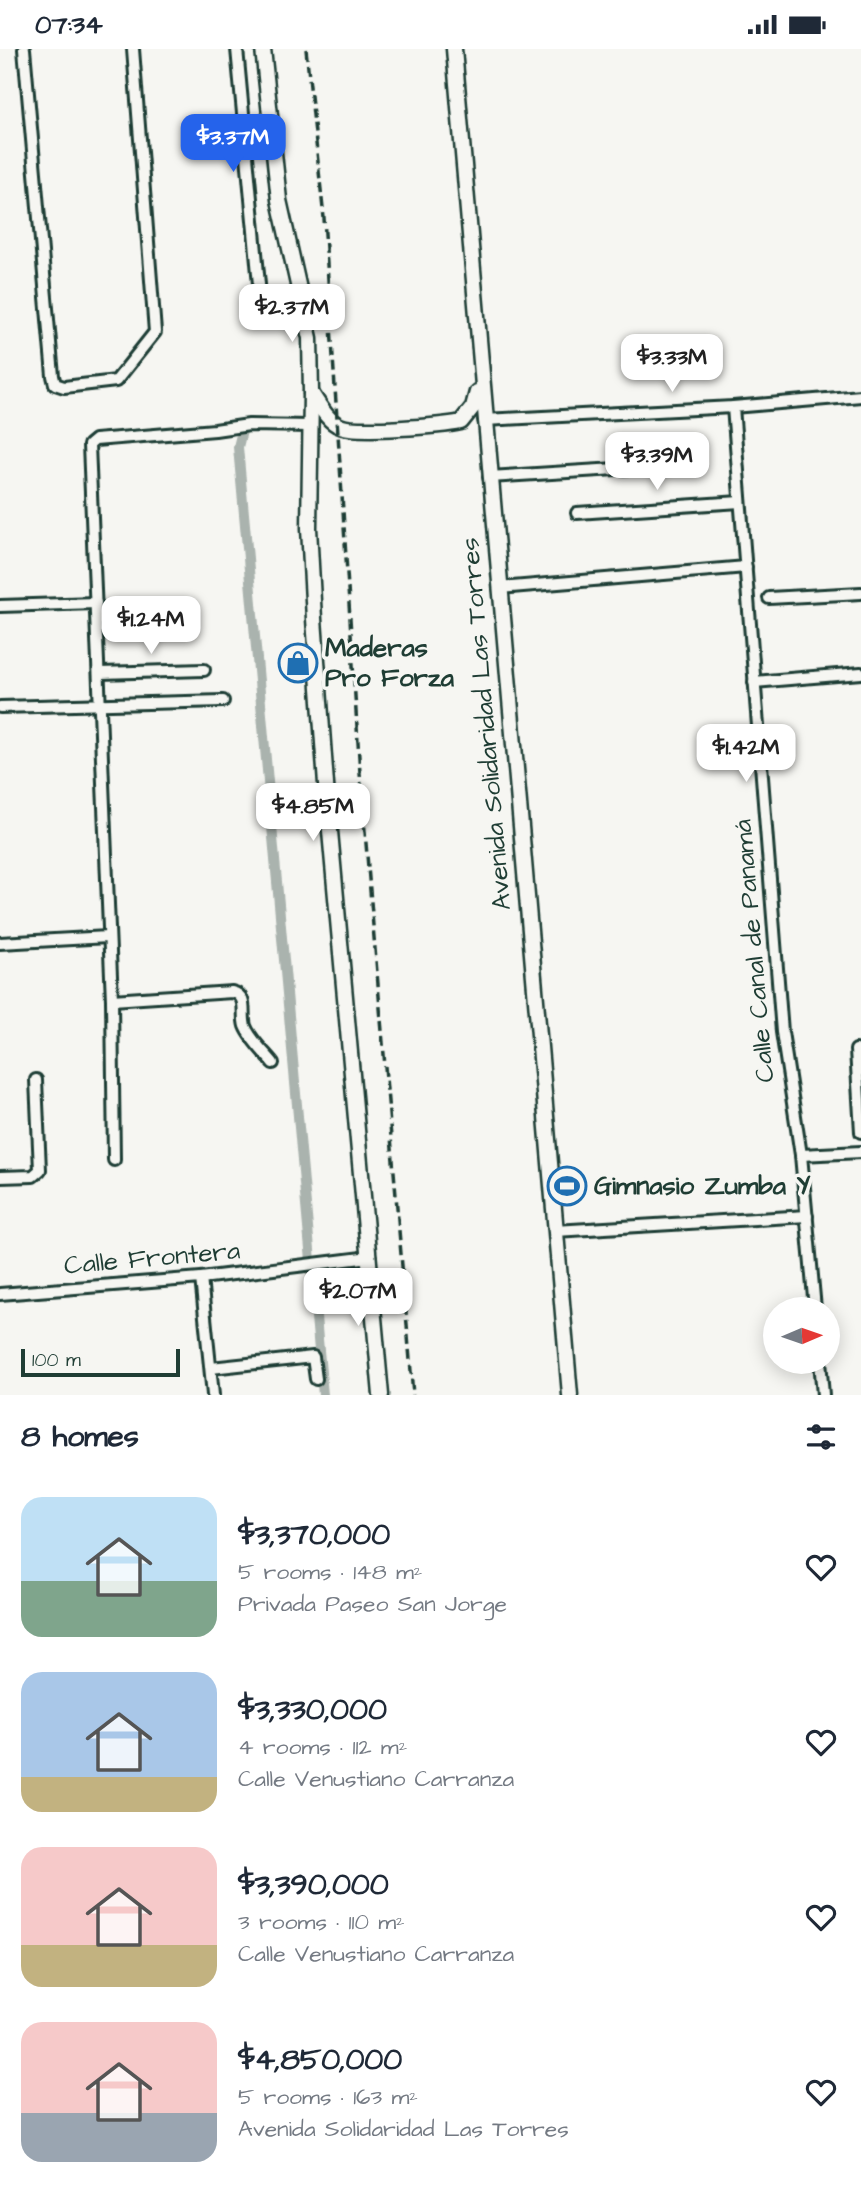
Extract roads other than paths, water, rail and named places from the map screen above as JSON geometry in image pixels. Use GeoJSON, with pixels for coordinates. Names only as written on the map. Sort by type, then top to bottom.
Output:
{"type":"FeatureCollection","features":[{"type":"Feature","properties":{"kind":"main road"},"geometry":{"type":"LineString","coordinates":[[262,49],[279,200],[310,338],[312,393],[309,527],[314,619],[328,811],[381,1395]]}},
{"type":"Feature","properties":{"kind":"main road","name":"Avenida Solidaridad Las Torres"},"geometry":{"type":"LineString","coordinates":[[454,49],[570,1395]]}},
{"type":"Feature","properties":{"kind":"main road"},"geometry":{"type":"LineString","coordinates":[[312,393],[339,426],[367,429],[453,424],[466,419],[473,407],[480,369]]}},
{"type":"Feature","properties":{"kind":"street"},"geometry":{"type":"LineString","coordinates":[[24,49],[52,376],[55,384],[64,387],[116,381],[155,332],[133,49]]}},
{"type":"Feature","properties":{"kind":"street"},"geometry":{"type":"LineString","coordinates":[[237,49],[260,296]]}},
{"type":"Feature","properties":{"kind":"street"},"geometry":{"type":"LineString","coordinates":[[484,420],[733,407],[861,396]]}},
{"type":"Feature","properties":{"kind":"street","name":"Calle Canal de Panamá"},"geometry":{"type":"LineString","coordinates":[[733,407],[782,1032],[801,1155],[814,1297]]}},
{"type":"Feature","properties":{"kind":"street"},"geometry":{"type":"LineString","coordinates":[[114,1160],[100,673],[88,448],[90,442],[249,425],[311,426]]}},
{"type":"Feature","properties":{"kind":"street"},"geometry":{"type":"LineString","coordinates":[[489,477],[632,468]]}},
{"type":"Feature","properties":{"kind":"street"},"geometry":{"type":"LineString","coordinates":[[577,513],[740,502]]}},
{"type":"Feature","properties":{"kind":"street"},"geometry":{"type":"LineString","coordinates":[[499,589],[746,567]]}},
{"type":"Feature","properties":{"kind":"street"},"geometry":{"type":"LineString","coordinates":[[769,598],[861,593]]}},
{"type":"Feature","properties":{"kind":"street"},"geometry":{"type":"LineString","coordinates":[[0,606],[96,603]]}},
{"type":"Feature","properties":{"kind":"street"},"geometry":{"type":"LineString","coordinates":[[100,673],[204,670]]}},
{"type":"Feature","properties":{"kind":"street"},"geometry":{"type":"LineString","coordinates":[[754,682],[861,673]]}},
{"type":"Feature","properties":{"kind":"street"},"geometry":{"type":"LineString","coordinates":[[0,706],[223,701]]}},
{"type":"Feature","properties":{"kind":"street"},"geometry":{"type":"LineString","coordinates":[[0,943],[108,937]]}},
{"type":"Feature","properties":{"kind":"street"},"geometry":{"type":"LineString","coordinates":[[111,1000],[232,992],[239,994],[247,1031],[272,1063]]}},
{"type":"Feature","properties":{"kind":"street"},"geometry":{"type":"LineString","coordinates":[[856,1050],[861,1132]]}},
{"type":"Feature","properties":{"kind":"street"},"geometry":{"type":"LineString","coordinates":[[0,1177],[33,1176],[40,1170],[36,1080]]}},
{"type":"Feature","properties":{"kind":"street"},"geometry":{"type":"LineString","coordinates":[[801,1155],[861,1152]]}},
{"type":"Feature","properties":{"kind":"street"},"geometry":{"type":"LineString","coordinates":[[555,1231],[807,1216]]}},
{"type":"Feature","properties":{"kind":"street","name":"Calle Frontera"},"geometry":{"type":"LineString","coordinates":[[0,1294],[201,1278],[370,1258]]}},
{"type":"Feature","properties":{"kind":"street"},"geometry":{"type":"LineString","coordinates":[[201,1278],[213,1395]]}},
{"type":"Feature","properties":{"kind":"street"},"geometry":{"type":"LineString","coordinates":[[211,1368],[313,1357],[316,1379]]}},
{"type":"Feature","properties":{"kind":"street"},"geometry":{"type":"LineString","coordinates":[[821,1374],[823,1395]]}},
{"type":"Feature","properties":{"kind":"waterway"},"geometry":{"type":"LineString","coordinates":[[243,427],[238,447],[323,1395]]}},
{"type":"Feature","properties":{"kind":"railway"},"geometry":{"type":"LineString","coordinates":[[306,49],[324,218],[360,773],[413,1395]]}},
{"type":"Feature","properties":{"kind":"place","name":"Maderas Pro Forza"},"geometry":{"type":"Point","coordinates":[298,663]}},
{"type":"Feature","properties":{"kind":"place","name":"Gimnasio Zumba Y"},"geometry":{"type":"Point","coordinates":[567,1186]}}]}
